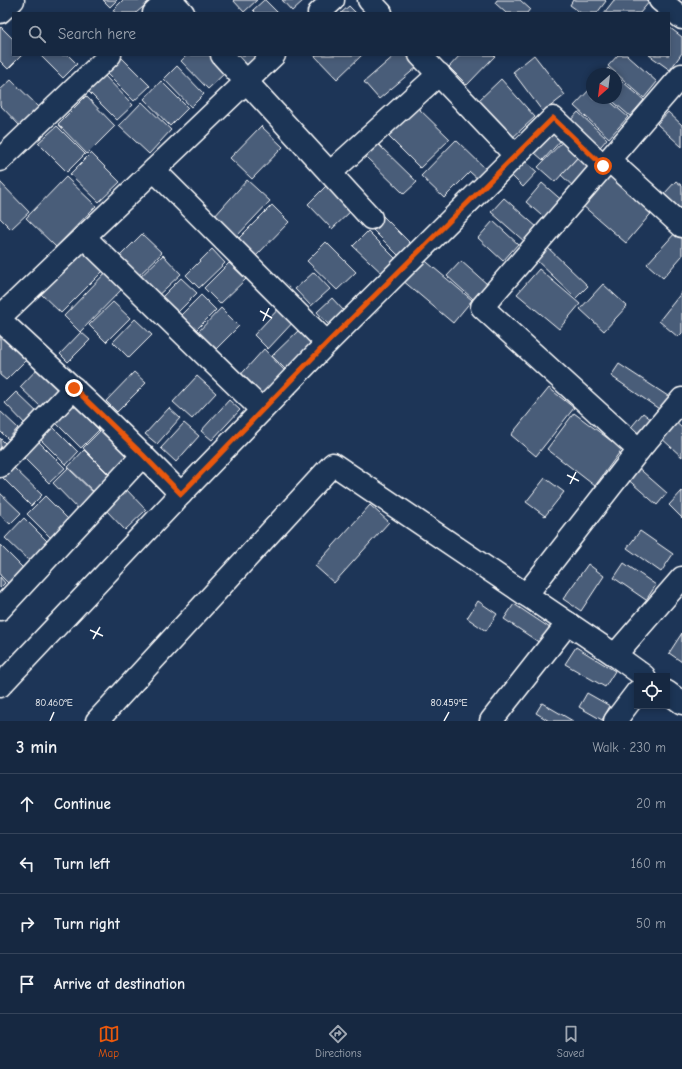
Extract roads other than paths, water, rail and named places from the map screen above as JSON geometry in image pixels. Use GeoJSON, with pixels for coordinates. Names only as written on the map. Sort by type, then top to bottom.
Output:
{"type":"FeatureCollection","features":[{"type":"Feature","properties":{"kind":"street"},"geometry":{"type":"LineString","coordinates":[[0,12],[13,0]]}},
{"type":"Feature","properties":{"kind":"street"},"geometry":{"type":"LineString","coordinates":[[155,12],[168,0]]}},
{"type":"Feature","properties":{"kind":"street"},"geometry":{"type":"LineString","coordinates":[[171,0],[182,12]]}},
{"type":"Feature","properties":{"kind":"street"},"geometry":{"type":"LineString","coordinates":[[320,12],[333,0]]}},
{"type":"Feature","properties":{"kind":"street"},"geometry":{"type":"LineString","coordinates":[[369,0],[380,12]]}},
{"type":"Feature","properties":{"kind":"street"},"geometry":{"type":"LineString","coordinates":[[660,0],[682,18]]}},
{"type":"Feature","properties":{"kind":"street"},"geometry":{"type":"LineString","coordinates":[[0,160],[109,56]]}},
{"type":"Feature","properties":{"kind":"street"},"geometry":{"type":"LineString","coordinates":[[223,56],[371,218]]}},
{"type":"Feature","properties":{"kind":"street"},"geometry":{"type":"LineString","coordinates":[[181,494],[143,455],[0,318],[273,56]]}},
{"type":"Feature","properties":{"kind":"street"},"geometry":{"type":"LineString","coordinates":[[421,56],[515,155]]}},
{"type":"Feature","properties":{"kind":"street"},"geometry":{"type":"LineString","coordinates":[[330,173],[439,74]]}},
{"type":"Feature","properties":{"kind":"street"},"geometry":{"type":"LineString","coordinates":[[640,450],[482,307],[682,75]]}},
{"type":"Feature","properties":{"kind":"street"},"geometry":{"type":"LineString","coordinates":[[0,686],[181,494],[328,342],[553,118],[682,226]]}},
{"type":"Feature","properties":{"kind":"street"},"geometry":{"type":"LineString","coordinates":[[154,170],[328,342]]}},
{"type":"Feature","properties":{"kind":"street"},"geometry":{"type":"LineString","coordinates":[[84,237],[262,410]]}},
{"type":"Feature","properties":{"kind":"street"},"geometry":{"type":"LineString","coordinates":[[0,466],[74,388]]}},
{"type":"Feature","properties":{"kind":"street"},"geometry":{"type":"LineString","coordinates":[[526,595],[682,399]]}},
{"type":"Feature","properties":{"kind":"street"},"geometry":{"type":"LineString","coordinates":[[0,609],[143,455]]}},
{"type":"Feature","properties":{"kind":"street"},"geometry":{"type":"LineString","coordinates":[[98,721],[332,464],[640,673]]}},
{"type":"Feature","properties":{"kind":"street"},"geometry":{"type":"LineString","coordinates":[[615,655],[682,578]]}},
{"type":"Feature","properties":{"kind":"street"},"geometry":{"type":"LineString","coordinates":[[491,721],[568,623]]}},
{"type":"Feature","properties":{"kind":"street"},"geometry":{"type":"LineString","coordinates":[[670,694],[682,703]]}},
{"type":"Feature","properties":{"kind":"street"},"geometry":{"type":"LineString","coordinates":[[615,721],[634,696]]}}]}
